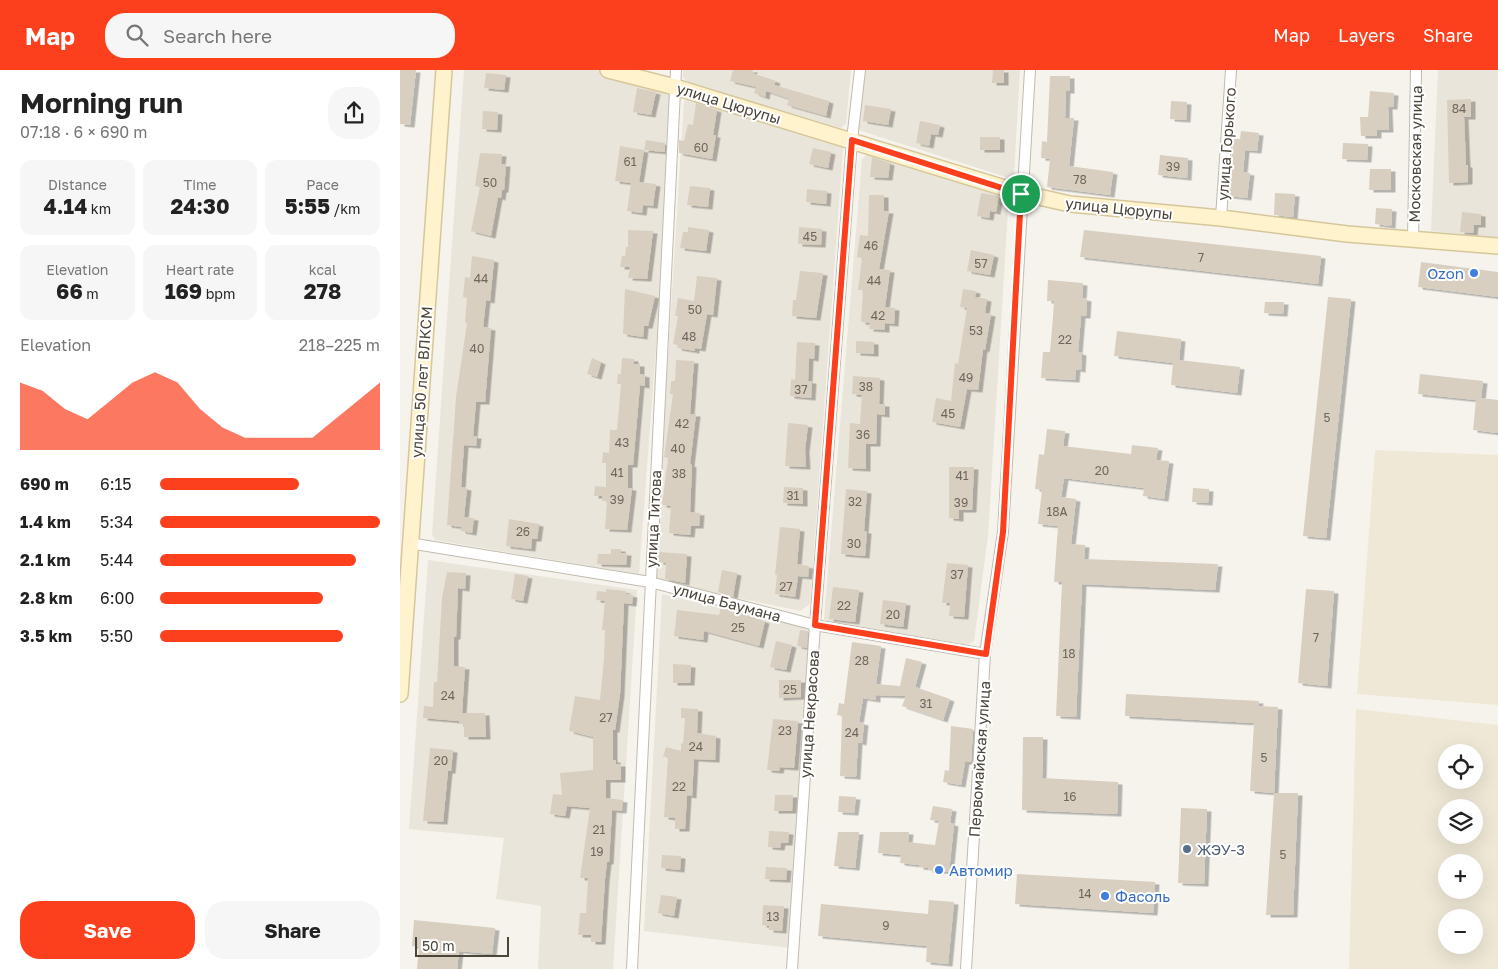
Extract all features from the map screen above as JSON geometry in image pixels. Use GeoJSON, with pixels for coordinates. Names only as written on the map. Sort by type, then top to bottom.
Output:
{"type":"FeatureCollection","features":[{"type":"Feature","properties":{"kind":"street","name":"улица 50 лет ВЛКСМ"},"geometry":{"type":"LineString","coordinates":[[400,694],[409,543],[444,70]]}},
{"type":"Feature","properties":{"kind":"street","name":"улица Цюрупы"},"geometry":{"type":"LineString","coordinates":[[608,70],[675,87],[852,140],[1021,194],[1070,204],[1221,218],[1346,234],[1498,246]]}},
{"type":"Feature","properties":{"kind":"street","name":"улица Титова"},"geometry":{"type":"LineString","coordinates":[[632,969],[676,70]]}},
{"type":"Feature","properties":{"kind":"street","name":"улица Некрасова"},"geometry":{"type":"LineString","coordinates":[[792,969],[815,625],[852,140],[860,70]]}},
{"type":"Feature","properties":{"kind":"street","name":"Первомайская улица"},"geometry":{"type":"LineString","coordinates":[[966,969],[986,654],[1003,532],[1021,194],[1030,70]]}},
{"type":"Feature","properties":{"kind":"street","name":"улица Горького"},"geometry":{"type":"LineString","coordinates":[[1221,218],[1231,70]]}},
{"type":"Feature","properties":{"kind":"street","name":"Московская улица"},"geometry":{"type":"LineString","coordinates":[[1413,238],[1416,70]]}},
{"type":"Feature","properties":{"kind":"street","name":"улица Баумана"},"geometry":{"type":"LineString","coordinates":[[409,543],[650,582],[815,625],[986,654]]}},
{"type":"Feature","properties":{"kind":"shaded area"},"geometry":{"type":"Polygon","coordinates":[[[464,70],[597,70],[671,90],[672,136],[639,574],[435,540],[432,535],[464,70]]]}},
{"type":"Feature","properties":{"kind":"shaded area"},"geometry":{"type":"Polygon","coordinates":[[[683,70],[851,70],[846,124],[841,128],[688,83],[683,77],[683,70]]]}},
{"type":"Feature","properties":{"kind":"shaded area"},"geometry":{"type":"Polygon","coordinates":[[[865,70],[1020,70],[1014,175],[1006,177],[858,130],[865,70]]]}},
{"type":"Feature","properties":{"kind":"shaded area"},"geometry":{"type":"Polygon","coordinates":[[[1438,70],[1498,70],[1498,238],[1431,231],[1438,70]]]}},
{"type":"Feature","properties":{"kind":"shaded area"},"geometry":{"type":"Polygon","coordinates":[[[692,97],[839,142],[843,148],[810,604],[800,611],[656,581],[654,578],[684,101],[692,97]]]}},
{"type":"Feature","properties":{"kind":"shaded area"},"geometry":{"type":"Polygon","coordinates":[[[872,151],[1009,194],[988,536],[974,641],[968,645],[831,623],[824,619],[862,159],[872,151]]]}},
{"type":"Feature","properties":{"kind":"shaded area"},"geometry":{"type":"Polygon","coordinates":[[[1375,450],[1498,455],[1498,705],[1357,694],[1375,450]]]}},
{"type":"Feature","properties":{"kind":"shaded area"},"geometry":{"type":"Polygon","coordinates":[[[428,560],[637,590],[613,969],[538,969],[541,906],[496,899],[504,838],[409,829],[428,560]]]}},
{"type":"Feature","properties":{"kind":"shaded area"},"geometry":{"type":"Polygon","coordinates":[[[662,594],[813,630],[790,948],[644,931],[662,594]]]}},
{"type":"Feature","properties":{"kind":"shaded area"},"geometry":{"type":"Polygon","coordinates":[[[1356,709],[1498,725],[1498,969],[1349,969],[1356,709]]]}},
{"type":"Feature","properties":{"kind":"building"},"geometry":{"type":"Polygon","coordinates":[[[400,70],[416,70],[410,125],[400,124],[400,70]]]}},
{"type":"Feature","properties":{"kind":"building"},"geometry":{"type":"Polygon","coordinates":[[[733,70],[753,70],[752,73],[776,81],[774,85],[829,101],[826,116],[787,105],[789,99],[766,91],[765,97],[754,93],[756,87],[730,81],[733,70]]]}},
{"type":"Feature","properties":{"kind":"building"},"geometry":{"type":"Polygon","coordinates":[[[993,70],[1004,70],[1004,83],[992,83],[993,70]]]}},
{"type":"Feature","properties":{"kind":"building"},"geometry":{"type":"Polygon","coordinates":[[[486,73],[506,75],[504,90],[484,88],[486,73]]]}},
{"type":"Feature","properties":{"kind":"building"},"geometry":{"type":"Polygon","coordinates":[[[1050,76],[1070,76],[1070,91],[1066,91],[1065,118],[1074,118],[1069,166],[1113,172],[1110,195],[1047,187],[1050,159],[1041,158],[1042,141],[1047,142],[1050,76]]]}},
{"type":"Feature","properties":{"kind":"building"},"geometry":{"type":"Polygon","coordinates":[[[637,88],[656,92],[651,115],[633,112],[637,88]]]}},
{"type":"Feature","properties":{"kind":"building"},"geometry":{"type":"Polygon","coordinates":[[[1370,91],[1394,93],[1393,107],[1388,107],[1389,130],[1377,130],[1377,136],[1361,136],[1360,117],[1368,117],[1370,91]]]}},
{"type":"Feature","properties":{"kind":"building"},"geometry":{"type":"Polygon","coordinates":[[[1471,99],[1471,117],[1464,117],[1468,182],[1449,183],[1447,100],[1471,99]]]}},
{"type":"Feature","properties":{"kind":"building"},"geometry":{"type":"Polygon","coordinates":[[[1171,101],[1187,102],[1186,120],[1170,119],[1171,101]]]}},
{"type":"Feature","properties":{"kind":"building"},"geometry":{"type":"Polygon","coordinates":[[[696,103],[717,110],[713,135],[716,135],[712,159],[679,153],[679,140],[684,141],[688,124],[693,125],[696,103]]]}},
{"type":"Feature","properties":{"kind":"building"},"geometry":{"type":"Polygon","coordinates":[[[865,105],[891,109],[888,125],[863,121],[865,105]]]}},
{"type":"Feature","properties":{"kind":"building"},"geometry":{"type":"Polygon","coordinates":[[[483,111],[498,112],[497,130],[482,129],[483,111]]]}},
{"type":"Feature","properties":{"kind":"building"},"geometry":{"type":"Polygon","coordinates":[[[920,121],[940,125],[938,135],[931,134],[929,146],[916,143],[920,121]]]}},
{"type":"Feature","properties":{"kind":"building"},"geometry":{"type":"Polygon","coordinates":[[[1241,131],[1259,133],[1257,151],[1245,150],[1243,172],[1250,173],[1247,198],[1229,196],[1233,139],[1240,139],[1241,131]]]}},
{"type":"Feature","properties":{"kind":"building"},"geometry":{"type":"Polygon","coordinates":[[[980,137],[1000,137],[1000,150],[980,150],[980,137]]]}},
{"type":"Feature","properties":{"kind":"building"},"geometry":{"type":"Polygon","coordinates":[[[646,140],[665,143],[665,152],[644,150],[646,140]]]}},
{"type":"Feature","properties":{"kind":"building"},"geometry":{"type":"Polygon","coordinates":[[[1343,143],[1368,144],[1367,160],[1342,159],[1343,143]]]}},
{"type":"Feature","properties":{"kind":"building"},"geometry":{"type":"Polygon","coordinates":[[[620,146],[644,150],[639,182],[656,184],[653,206],[643,205],[642,213],[627,211],[631,183],[615,181],[620,146]]]}},
{"type":"Feature","properties":{"kind":"building"},"geometry":{"type":"Polygon","coordinates":[[[813,148],[831,152],[828,168],[809,164],[813,148]]]}},
{"type":"Feature","properties":{"kind":"building"},"geometry":{"type":"Polygon","coordinates":[[[480,153],[502,154],[501,164],[506,164],[504,190],[502,190],[501,198],[498,197],[491,236],[471,231],[480,187],[475,186],[480,153]]]}},
{"type":"Feature","properties":{"kind":"building"},"geometry":{"type":"Polygon","coordinates":[[[1160,155],[1188,158],[1187,178],[1158,175],[1160,155]]]}},
{"type":"Feature","properties":{"kind":"building"},"geometry":{"type":"Polygon","coordinates":[[[872,157],[890,163],[888,178],[870,177],[872,157]]]}},
{"type":"Feature","properties":{"kind":"building"},"geometry":{"type":"Polygon","coordinates":[[[1370,169],[1391,169],[1391,190],[1369,190],[1370,169]]]}},
{"type":"Feature","properties":{"kind":"building"},"geometry":{"type":"Polygon","coordinates":[[[690,186],[710,188],[708,207],[687,205],[690,186]]]}},
{"type":"Feature","properties":{"kind":"building"},"geometry":{"type":"Polygon","coordinates":[[[807,189],[827,191],[826,204],[806,202],[807,189]]]}},
{"type":"Feature","properties":{"kind":"building"},"geometry":{"type":"Polygon","coordinates":[[[981,193],[999,196],[996,212],[990,211],[989,218],[977,216],[981,193]]]}},
{"type":"Feature","properties":{"kind":"building"},"geometry":{"type":"Polygon","coordinates":[[[1275,193],[1295,194],[1293,217],[1274,215],[1275,193]]]}},
{"type":"Feature","properties":{"kind":"building"},"geometry":{"type":"Polygon","coordinates":[[[869,195],[884,195],[884,211],[889,211],[879,269],[890,270],[885,307],[895,308],[894,324],[885,323],[885,330],[869,329],[870,323],[861,322],[863,290],[858,290],[862,258],[857,257],[860,235],[868,236],[869,195]]]}},
{"type":"Feature","properties":{"kind":"building"},"geometry":{"type":"Polygon","coordinates":[[[1376,208],[1392,209],[1391,226],[1375,224],[1376,208]]]}},
{"type":"Feature","properties":{"kind":"building"},"geometry":{"type":"Polygon","coordinates":[[[1462,212],[1481,214],[1481,225],[1474,225],[1473,233],[1460,232],[1462,212]]]}},
{"type":"Feature","properties":{"kind":"building"},"geometry":{"type":"Polygon","coordinates":[[[688,227],[709,230],[706,251],[680,248],[683,232],[688,232],[688,227]]]}},
{"type":"Feature","properties":{"kind":"building"},"geometry":{"type":"Polygon","coordinates":[[[799,227],[822,229],[821,245],[798,244],[799,227]]]}},
{"type":"Feature","properties":{"kind":"building"},"geometry":{"type":"Polygon","coordinates":[[[628,230],[653,231],[647,279],[628,278],[630,267],[620,267],[622,256],[625,256],[626,247],[628,247],[628,230]]]}},
{"type":"Feature","properties":{"kind":"building"},"geometry":{"type":"Polygon","coordinates":[[[1084,230],[1321,256],[1318,284],[1080,257],[1084,230]]]}},
{"type":"Feature","properties":{"kind":"building"},"geometry":{"type":"Polygon","coordinates":[[[971,250],[994,255],[990,275],[967,271],[971,250]]]}},
{"type":"Feature","properties":{"kind":"building"},"geometry":{"type":"Polygon","coordinates":[[[472,256],[494,260],[490,301],[486,300],[483,327],[491,328],[485,402],[476,402],[473,436],[477,436],[476,446],[464,445],[461,487],[467,488],[464,517],[474,518],[472,533],[461,531],[461,527],[447,525],[456,397],[467,323],[465,322],[467,298],[463,297],[465,277],[470,278],[472,256]]]}},
{"type":"Feature","properties":{"kind":"building"},"geometry":{"type":"Polygon","coordinates":[[[1421,262],[1498,272],[1498,297],[1418,287],[1421,262]]]}},
{"type":"Feature","properties":{"kind":"building"},"geometry":{"type":"Polygon","coordinates":[[[800,271],[823,273],[816,318],[792,316],[793,300],[796,300],[800,271]]]}},
{"type":"Feature","properties":{"kind":"building"},"geometry":{"type":"Polygon","coordinates":[[[697,276],[717,278],[713,315],[707,314],[701,349],[695,348],[695,351],[677,348],[678,345],[673,344],[678,316],[675,316],[678,298],[694,301],[697,276]]]}},
{"type":"Feature","properties":{"kind":"building"},"geometry":{"type":"Polygon","coordinates":[[[1048,280],[1083,283],[1082,298],[1087,299],[1086,316],[1081,316],[1078,352],[1082,353],[1081,370],[1076,369],[1075,380],[1041,378],[1043,352],[1050,352],[1053,317],[1054,301],[1047,301],[1048,280]]]}},
{"type":"Feature","properties":{"kind":"building"},"geometry":{"type":"Polygon","coordinates":[[[625,289],[655,296],[648,326],[644,326],[643,337],[623,334],[625,289]]]}},
{"type":"Feature","properties":{"kind":"building"},"geometry":{"type":"Polygon","coordinates":[[[963,289],[976,291],[975,297],[987,299],[985,313],[991,314],[985,350],[983,349],[978,390],[967,389],[960,427],[932,422],[936,398],[951,401],[955,363],[958,364],[967,308],[960,307],[963,289]]]}},
{"type":"Feature","properties":{"kind":"building"},"geometry":{"type":"Polygon","coordinates":[[[1328,297],[1351,299],[1326,538],[1303,536],[1328,297]]]}},
{"type":"Feature","properties":{"kind":"building"},"geometry":{"type":"Polygon","coordinates":[[[1265,302],[1284,302],[1283,314],[1264,313],[1265,302]]]}},
{"type":"Feature","properties":{"kind":"building"},"geometry":{"type":"Polygon","coordinates":[[[1117,331],[1181,339],[1179,360],[1240,367],[1237,393],[1171,385],[1173,363],[1114,356],[1117,331]]]}},
{"type":"Feature","properties":{"kind":"building"},"geometry":{"type":"Polygon","coordinates":[[[856,341],[874,342],[874,354],[856,353],[856,341]]]}},
{"type":"Feature","properties":{"kind":"building"},"geometry":{"type":"Polygon","coordinates":[[[797,342],[815,343],[814,359],[809,358],[808,381],[812,381],[811,398],[790,396],[791,379],[795,380],[797,342]]]}},
{"type":"Feature","properties":{"kind":"building"},"geometry":{"type":"Polygon","coordinates":[[[592,358],[601,362],[597,377],[587,374],[592,358]]]}},
{"type":"Feature","properties":{"kind":"building"},"geometry":{"type":"Polygon","coordinates":[[[622,358],[634,359],[634,364],[640,364],[640,374],[645,375],[645,386],[640,385],[633,465],[628,465],[628,488],[632,488],[627,530],[605,529],[607,501],[602,501],[602,496],[594,496],[595,486],[606,487],[606,463],[602,463],[603,452],[609,453],[610,430],[617,430],[621,384],[617,384],[618,374],[621,374],[622,358]]]}},
{"type":"Feature","properties":{"kind":"building"},"geometry":{"type":"Polygon","coordinates":[[[676,360],[694,361],[690,414],[696,414],[690,464],[692,465],[690,512],[700,513],[699,526],[691,526],[690,535],[669,533],[671,506],[662,505],[668,458],[664,457],[673,394],[670,394],[671,381],[675,381],[676,360]]]}},
{"type":"Feature","properties":{"kind":"building"},"geometry":{"type":"Polygon","coordinates":[[[1420,374],[1483,381],[1481,398],[1498,400],[1498,433],[1473,430],[1476,400],[1418,394],[1420,374]]]}},
{"type":"Feature","properties":{"kind":"building"},"geometry":{"type":"Polygon","coordinates":[[[853,376],[880,378],[879,404],[885,404],[885,415],[877,414],[876,444],[866,444],[866,469],[848,468],[850,423],[860,424],[862,395],[852,394],[853,376]]]}},
{"type":"Feature","properties":{"kind":"building"},"geometry":{"type":"Polygon","coordinates":[[[788,423],[808,425],[805,450],[806,467],[785,466],[788,423]]]}},
{"type":"Feature","properties":{"kind":"building"},"geometry":{"type":"Polygon","coordinates":[[[1047,429],[1065,431],[1063,446],[1131,454],[1132,445],[1158,448],[1156,460],[1169,461],[1164,499],[1143,496],[1144,488],[1064,478],[1061,497],[1076,499],[1071,544],[1085,545],[1084,559],[1218,564],[1215,590],[1082,584],[1076,717],[1056,716],[1062,582],[1054,582],[1058,526],[1038,524],[1042,490],[1035,489],[1039,454],[1044,455],[1047,429]]]}},
{"type":"Feature","properties":{"kind":"building"},"geometry":{"type":"Polygon","coordinates":[[[949,467],[974,467],[972,510],[959,510],[959,519],[949,518],[949,467]]]}},
{"type":"Feature","properties":{"kind":"building"},"geometry":{"type":"Polygon","coordinates":[[[784,487],[803,488],[803,504],[783,503],[784,487]]]}},
{"type":"Feature","properties":{"kind":"building"},"geometry":{"type":"Polygon","coordinates":[[[1193,488],[1209,489],[1208,503],[1192,502],[1193,488]]]}},
{"type":"Feature","properties":{"kind":"building"},"geometry":{"type":"Polygon","coordinates":[[[846,489],[867,491],[864,531],[867,531],[865,556],[841,554],[846,489]]]}},
{"type":"Feature","properties":{"kind":"building"},"geometry":{"type":"Polygon","coordinates":[[[509,519],[539,524],[537,539],[532,539],[531,549],[506,546],[509,519]]]}},
{"type":"Feature","properties":{"kind":"building"},"geometry":{"type":"Polygon","coordinates":[[[780,527],[800,529],[797,564],[809,566],[808,577],[798,576],[795,597],[775,594],[780,527]]]}},
{"type":"Feature","properties":{"kind":"building"},"geometry":{"type":"Polygon","coordinates":[[[611,549],[621,549],[621,553],[627,553],[626,565],[597,564],[598,554],[611,554],[611,549]]]}},
{"type":"Feature","properties":{"kind":"building"},"geometry":{"type":"Polygon","coordinates":[[[659,552],[687,554],[685,583],[665,579],[666,563],[659,562],[659,552]]]}},
{"type":"Feature","properties":{"kind":"building"},"geometry":{"type":"Polygon","coordinates":[[[947,563],[968,565],[964,617],[949,616],[950,603],[942,603],[947,563]]]}},
{"type":"Feature","properties":{"kind":"building"},"geometry":{"type":"Polygon","coordinates":[[[722,570],[737,573],[733,597],[718,592],[722,570]]]}},
{"type":"Feature","properties":{"kind":"building"},"geometry":{"type":"Polygon","coordinates":[[[447,572],[466,573],[465,589],[458,588],[454,666],[465,667],[462,713],[485,713],[486,737],[464,737],[464,724],[459,724],[459,721],[423,718],[424,706],[433,707],[434,682],[437,682],[442,598],[447,572]]]}},
{"type":"Feature","properties":{"kind":"building"},"geometry":{"type":"Polygon","coordinates":[[[515,574],[528,576],[523,601],[511,599],[515,574]]]}},
{"type":"Feature","properties":{"kind":"building"},"geometry":{"type":"Polygon","coordinates":[[[833,587],[859,590],[855,622],[829,619],[833,587]]]}},
{"type":"Feature","properties":{"kind":"building"},"geometry":{"type":"Polygon","coordinates":[[[606,589],[626,591],[625,594],[633,595],[632,604],[624,603],[620,694],[615,730],[613,730],[613,760],[616,760],[616,764],[621,764],[621,780],[606,780],[606,798],[623,800],[622,811],[612,810],[601,942],[591,942],[591,935],[578,935],[580,913],[586,913],[588,878],[580,878],[590,808],[567,806],[565,816],[550,814],[553,794],[562,795],[560,773],[593,770],[593,737],[569,731],[575,696],[600,700],[604,658],[605,630],[602,630],[605,601],[596,600],[597,591],[606,592],[606,589]]]}},
{"type":"Feature","properties":{"kind":"building"},"geometry":{"type":"Polygon","coordinates":[[[1306,589],[1334,591],[1327,686],[1298,683],[1306,589]]]}},
{"type":"Feature","properties":{"kind":"building"},"geometry":{"type":"Polygon","coordinates":[[[883,600],[906,603],[903,627],[880,624],[883,600]]]}},
{"type":"Feature","properties":{"kind":"building"},"geometry":{"type":"Polygon","coordinates":[[[721,607],[765,621],[759,646],[704,631],[703,640],[674,636],[677,610],[719,615],[721,607]]]}},
{"type":"Feature","properties":{"kind":"building"},"geometry":{"type":"Polygon","coordinates":[[[800,630],[808,631],[807,648],[797,646],[800,630]]]}},
{"type":"Feature","properties":{"kind":"building"},"geometry":{"type":"Polygon","coordinates":[[[776,641],[792,645],[786,670],[770,667],[776,641]]]}},
{"type":"Feature","properties":{"kind":"building"},"geometry":{"type":"Polygon","coordinates":[[[852,642],[881,646],[876,684],[900,686],[906,658],[922,662],[915,687],[950,699],[943,720],[902,706],[906,696],[876,695],[876,700],[863,698],[859,722],[864,723],[862,743],[858,742],[856,777],[840,776],[842,716],[837,715],[839,703],[844,704],[852,642]]]}},
{"type":"Feature","properties":{"kind":"building"},"geometry":{"type":"Polygon","coordinates":[[[673,664],[691,665],[690,683],[673,683],[673,664]]]}},
{"type":"Feature","properties":{"kind":"building"},"geometry":{"type":"Polygon","coordinates":[[[779,680],[801,680],[801,697],[779,698],[779,680]]]}},
{"type":"Feature","properties":{"kind":"building"},"geometry":{"type":"Polygon","coordinates":[[[1126,694],[1259,701],[1258,706],[1278,707],[1274,793],[1250,791],[1254,723],[1125,716],[1126,694]]]}},
{"type":"Feature","properties":{"kind":"building"},"geometry":{"type":"Polygon","coordinates":[[[681,708],[698,709],[697,733],[716,736],[715,760],[694,759],[692,796],[687,795],[685,829],[675,829],[675,818],[664,817],[668,758],[663,756],[666,747],[681,751],[685,718],[681,718],[681,708]]]}},
{"type":"Feature","properties":{"kind":"building"},"geometry":{"type":"Polygon","coordinates":[[[773,719],[798,721],[794,768],[780,767],[779,771],[767,770],[773,719]]]}},
{"type":"Feature","properties":{"kind":"building"},"geometry":{"type":"Polygon","coordinates":[[[951,726],[973,729],[971,762],[965,762],[961,785],[943,782],[945,770],[949,771],[951,726]]]}},
{"type":"Feature","properties":{"kind":"building"},"geometry":{"type":"Polygon","coordinates":[[[1023,737],[1043,737],[1042,778],[1118,782],[1117,814],[1022,810],[1023,737]]]}},
{"type":"Feature","properties":{"kind":"building"},"geometry":{"type":"Polygon","coordinates":[[[430,748],[453,750],[451,771],[448,771],[443,822],[423,821],[430,748]]]}},
{"type":"Feature","properties":{"kind":"building"},"geometry":{"type":"Polygon","coordinates":[[[1274,793],[1298,793],[1293,915],[1266,915],[1274,793]]]}},
{"type":"Feature","properties":{"kind":"building"},"geometry":{"type":"Polygon","coordinates":[[[775,795],[793,795],[792,811],[774,811],[775,795]]]}},
{"type":"Feature","properties":{"kind":"building"},"geometry":{"type":"Polygon","coordinates":[[[839,796],[856,797],[854,813],[838,812],[839,796]]]}},
{"type":"Feature","properties":{"kind":"building"},"geometry":{"type":"Polygon","coordinates":[[[933,806],[952,809],[950,823],[954,824],[949,872],[928,870],[928,868],[919,867],[919,865],[900,863],[901,855],[878,853],[880,832],[909,832],[908,842],[935,845],[939,821],[930,820],[933,806]]]}},
{"type":"Feature","properties":{"kind":"building"},"geometry":{"type":"Polygon","coordinates":[[[1181,808],[1207,809],[1204,884],[1178,883],[1181,808]]]}},
{"type":"Feature","properties":{"kind":"building"},"geometry":{"type":"Polygon","coordinates":[[[769,831],[789,832],[788,843],[781,843],[780,848],[768,847],[769,831]]]}},
{"type":"Feature","properties":{"kind":"building"},"geometry":{"type":"Polygon","coordinates":[[[838,832],[859,832],[855,868],[834,866],[838,832]]]}},
{"type":"Feature","properties":{"kind":"building"},"geometry":{"type":"Polygon","coordinates":[[[662,855],[681,856],[680,870],[661,868],[662,855]]]}},
{"type":"Feature","properties":{"kind":"building"},"geometry":{"type":"Polygon","coordinates":[[[766,867],[787,868],[786,880],[765,879],[766,867]]]}},
{"type":"Feature","properties":{"kind":"building"},"geometry":{"type":"Polygon","coordinates":[[[1017,874],[1155,882],[1153,913],[1015,904],[1017,874]]]}},
{"type":"Feature","properties":{"kind":"building"},"geometry":{"type":"Polygon","coordinates":[[[661,895],[677,897],[674,916],[658,913],[661,895]]]}},
{"type":"Feature","properties":{"kind":"building"},"geometry":{"type":"Polygon","coordinates":[[[929,900],[954,902],[948,964],[926,962],[927,946],[818,936],[821,904],[928,914],[929,900]]]}},
{"type":"Feature","properties":{"kind":"building"},"geometry":{"type":"Polygon","coordinates":[[[763,905],[784,906],[782,931],[769,930],[769,926],[762,925],[763,905]]]}},
{"type":"Feature","properties":{"kind":"building"},"geometry":{"type":"Polygon","coordinates":[[[414,920],[495,928],[492,954],[459,951],[457,969],[417,969],[419,947],[412,946],[414,920]]]}},
{"type":"Feature","properties":{"kind":"place","name":"Ozon"},"geometry":{"type":"Point","coordinates":[1474,273]}},
{"type":"Feature","properties":{"kind":"place","name":"ЖЭУ-3"},"geometry":{"type":"Point","coordinates":[1187,849]}},
{"type":"Feature","properties":{"kind":"place","name":"Автомир"},"geometry":{"type":"Point","coordinates":[939,870]}},
{"type":"Feature","properties":{"kind":"place","name":"Фасоль"},"geometry":{"type":"Point","coordinates":[1105,896]}},
{"type":"Feature","properties":{"kind":"route"},"geometry":{"type":"LineString","coordinates":[[852,140],[1021,194],[1003,532],[986,654],[815,625],[852,140]]}}]}
